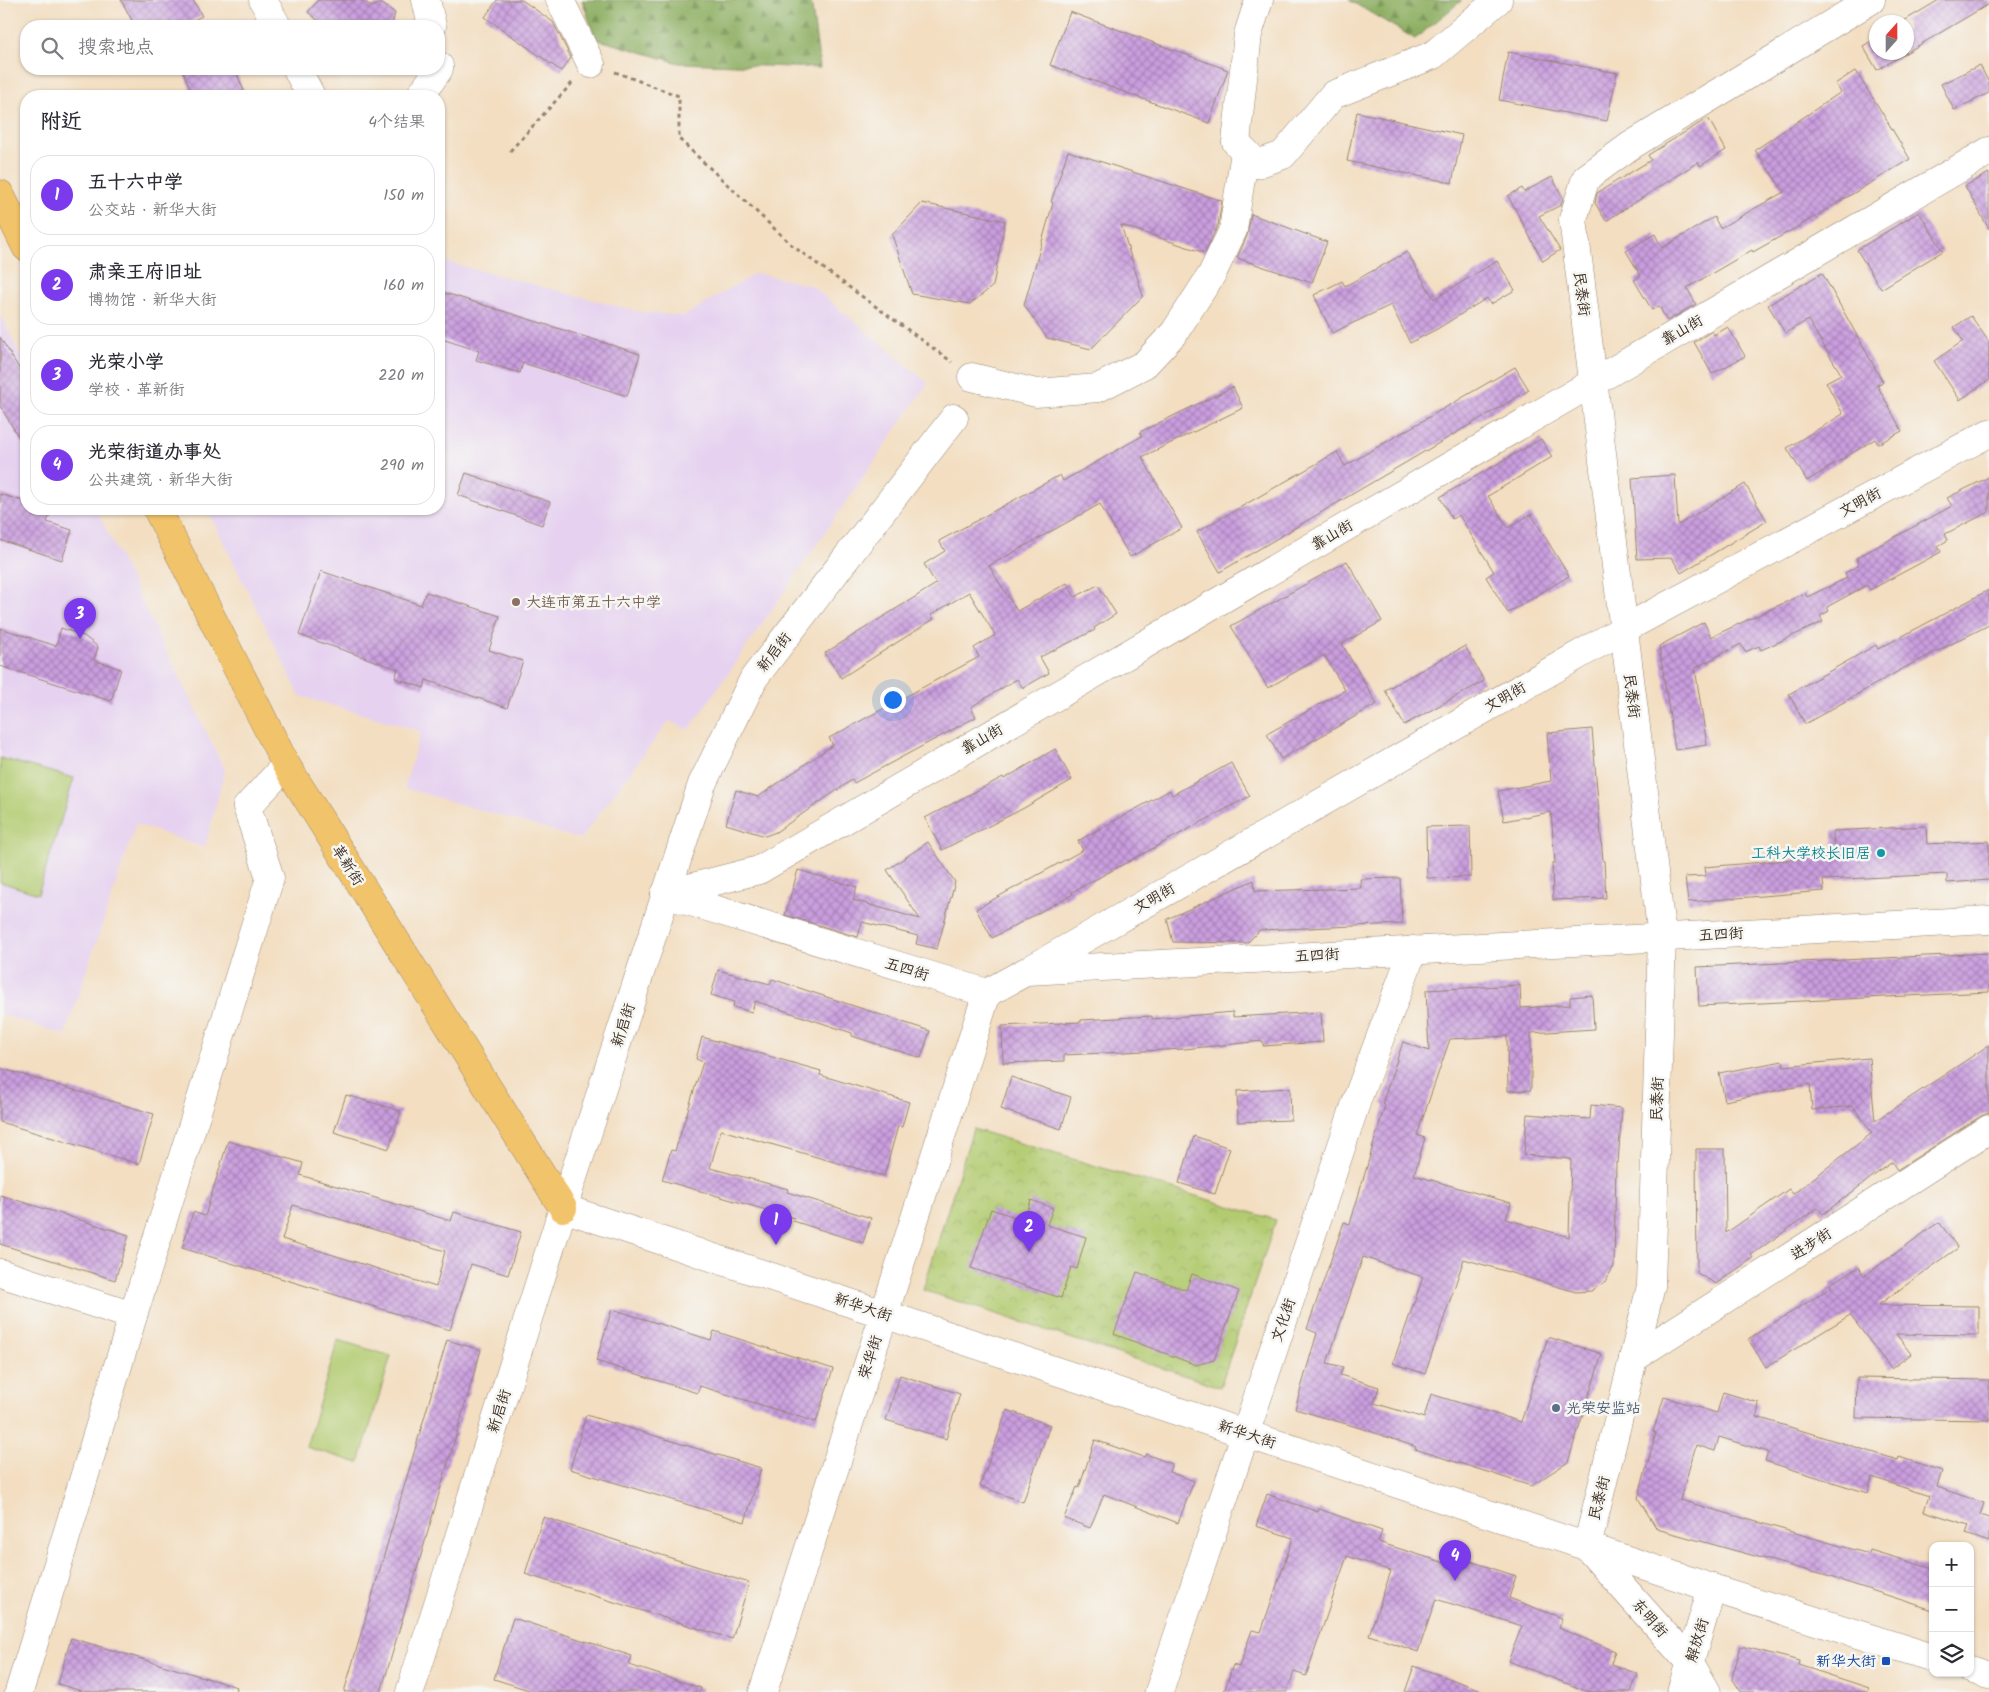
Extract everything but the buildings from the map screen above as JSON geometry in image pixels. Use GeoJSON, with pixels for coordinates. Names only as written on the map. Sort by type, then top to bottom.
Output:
{"type":"FeatureCollection","features":[{"type":"Feature","properties":{"kind":"main road"},"geometry":{"type":"LineString","coordinates":[[0,194],[20,235]]}},
{"type":"Feature","properties":{"kind":"main road","name":"革新街"},"geometry":{"type":"LineString","coordinates":[[161,515],[286,765],[563,1208]]}},
{"type":"Feature","properties":{"kind":"street"},"geometry":{"type":"LineString","coordinates":[[263,0],[274,20]]}},
{"type":"Feature","properties":{"kind":"street"},"geometry":{"type":"LineString","coordinates":[[426,0],[431,20]]}},
{"type":"Feature","properties":{"kind":"street"},"geometry":{"type":"LineString","coordinates":[[560,0],[591,64]]}},
{"type":"Feature","properties":{"kind":"street"},"geometry":{"type":"LineString","coordinates":[[1259,0],[1248,34],[1236,142],[1257,164],[1283,155],[1333,95],[1433,55],[1498,0]]}},
{"type":"Feature","properties":{"kind":"street","name":"民泰街"},"geometry":{"type":"LineString","coordinates":[[1587,1547],[1651,1286],[1662,937],[1573,218],[1586,178],[1630,146],[1871,0]]}},
{"type":"Feature","properties":{"kind":"street"},"geometry":{"type":"LineString","coordinates":[[300,75],[308,90]]}},
{"type":"Feature","properties":{"kind":"street"},"geometry":{"type":"LineString","coordinates":[[424,90],[435,75]]}},
{"type":"Feature","properties":{"kind":"street","name":"靠山街"},"geometry":{"type":"LineString","coordinates":[[665,894],[759,870],[1989,151]]}},
{"type":"Feature","properties":{"kind":"street"},"geometry":{"type":"LineString","coordinates":[[972,377],[1036,393],[1098,388],[1145,364],[1174,333],[1212,274],[1233,230],[1245,152]]}},
{"type":"Feature","properties":{"kind":"street","name":"新启街"},"geometry":{"type":"LineString","coordinates":[[410,1692],[563,1208],[702,784],[754,678],[954,418]]}},
{"type":"Feature","properties":{"kind":"street","name":"文明街"},"geometry":{"type":"LineString","coordinates":[[1027,971],[1624,630],[1989,433]]}},
{"type":"Feature","properties":{"kind":"street"},"geometry":{"type":"LineString","coordinates":[[19,1692],[132,1316],[270,878],[247,807],[286,765]]}},
{"type":"Feature","properties":{"kind":"street","name":"五四街"},"geometry":{"type":"LineString","coordinates":[[665,894],[987,993],[1027,971],[1989,920]]}},
{"type":"Feature","properties":{"kind":"street","name":"文化街"},"geometry":{"type":"LineString","coordinates":[[1159,1692],[1359,1094],[1413,950]]}},
{"type":"Feature","properties":{"kind":"street","name":"荣华街"},"geometry":{"type":"LineString","coordinates":[[763,1692],[987,993]]}},
{"type":"Feature","properties":{"kind":"street","name":"进步街"},"geometry":{"type":"LineString","coordinates":[[1633,1358],[1989,1129]]}},
{"type":"Feature","properties":{"kind":"street","name":"新华大街"},"geometry":{"type":"LineString","coordinates":[[563,1208],[1587,1547],[1929,1657]]}},
{"type":"Feature","properties":{"kind":"street"},"geometry":{"type":"LineString","coordinates":[[0,1274],[132,1316]]}},
{"type":"Feature","properties":{"kind":"street","name":"东明街"},"geometry":{"type":"LineString","coordinates":[[1587,1547],[1690,1663],[1707,1692]]}},
{"type":"Feature","properties":{"kind":"street","name":"解放街"},"geometry":{"type":"LineString","coordinates":[[1681,1692],[1712,1588]]}},
{"type":"Feature","properties":{"kind":"street"},"geometry":{"type":"LineString","coordinates":[[1974,1670],[1989,1675]]}},
{"type":"Feature","properties":{"kind":"path"},"geometry":{"type":"LineString","coordinates":[[510,151],[591,64],[679,96],[679,139],[794,247],[972,377]]}},
{"type":"Feature","properties":{"kind":"shaded area","name":"大连市第五十六中学"},"geometry":{"type":"Polygon","coordinates":[[[445,262],[640,312],[684,316],[756,273],[812,286],[928,383],[689,730],[669,721],[580,839],[404,788],[421,731],[300,696],[210,515],[445,515],[445,262]]]}},
{"type":"Feature","properties":{"kind":"shaded area"},"geometry":{"type":"Polygon","coordinates":[[[0,314],[20,355],[20,515],[99,515],[225,770],[205,848],[136,824],[65,1035],[0,1014],[0,314]]]}},
{"type":"Feature","properties":{"kind":"green space"},"geometry":{"type":"Polygon","coordinates":[[[582,0],[811,0],[820,68],[679,63],[596,39],[582,0]]]}},
{"type":"Feature","properties":{"kind":"green space"},"geometry":{"type":"Polygon","coordinates":[[[1349,0],[1462,0],[1415,39],[1349,0]]]}},
{"type":"Feature","properties":{"kind":"green space"},"geometry":{"type":"Polygon","coordinates":[[[0,758],[74,778],[38,894],[0,882],[0,758]]]}},
{"type":"Feature","properties":{"kind":"green space"},"geometry":{"type":"Polygon","coordinates":[[[973,1129],[1276,1220],[1220,1387],[923,1290],[973,1129]]]}},
{"type":"Feature","properties":{"kind":"green space"},"geometry":{"type":"Polygon","coordinates":[[[338,1340],[391,1356],[359,1463],[306,1447],[338,1340]]]}},
{"type":"Feature","properties":{"kind":"place","name":"大连市第五十六中学"},"geometry":{"type":"Point","coordinates":[516,602]}},
{"type":"Feature","properties":{"kind":"place","name":"光荣小学"},"geometry":{"type":"Point","coordinates":[80,639]}},
{"type":"Feature","properties":{"kind":"place","name":"工科大学校长旧居"},"geometry":{"type":"Point","coordinates":[1881,853]}},
{"type":"Feature","properties":{"kind":"place","name":"五十六中学"},"geometry":{"type":"Point","coordinates":[776,1245]}},
{"type":"Feature","properties":{"kind":"place","name":"肃亲王府旧址"},"geometry":{"type":"Point","coordinates":[1029,1252]}},
{"type":"Feature","properties":{"kind":"place","name":"光荣安监站"},"geometry":{"type":"Point","coordinates":[1556,1408]}},
{"type":"Feature","properties":{"kind":"place","name":"光荣街道办事处"},"geometry":{"type":"Point","coordinates":[1455,1581]}},
{"type":"Feature","properties":{"kind":"place","name":"新华大街"},"geometry":{"type":"Point","coordinates":[1886,1661]}}]}
